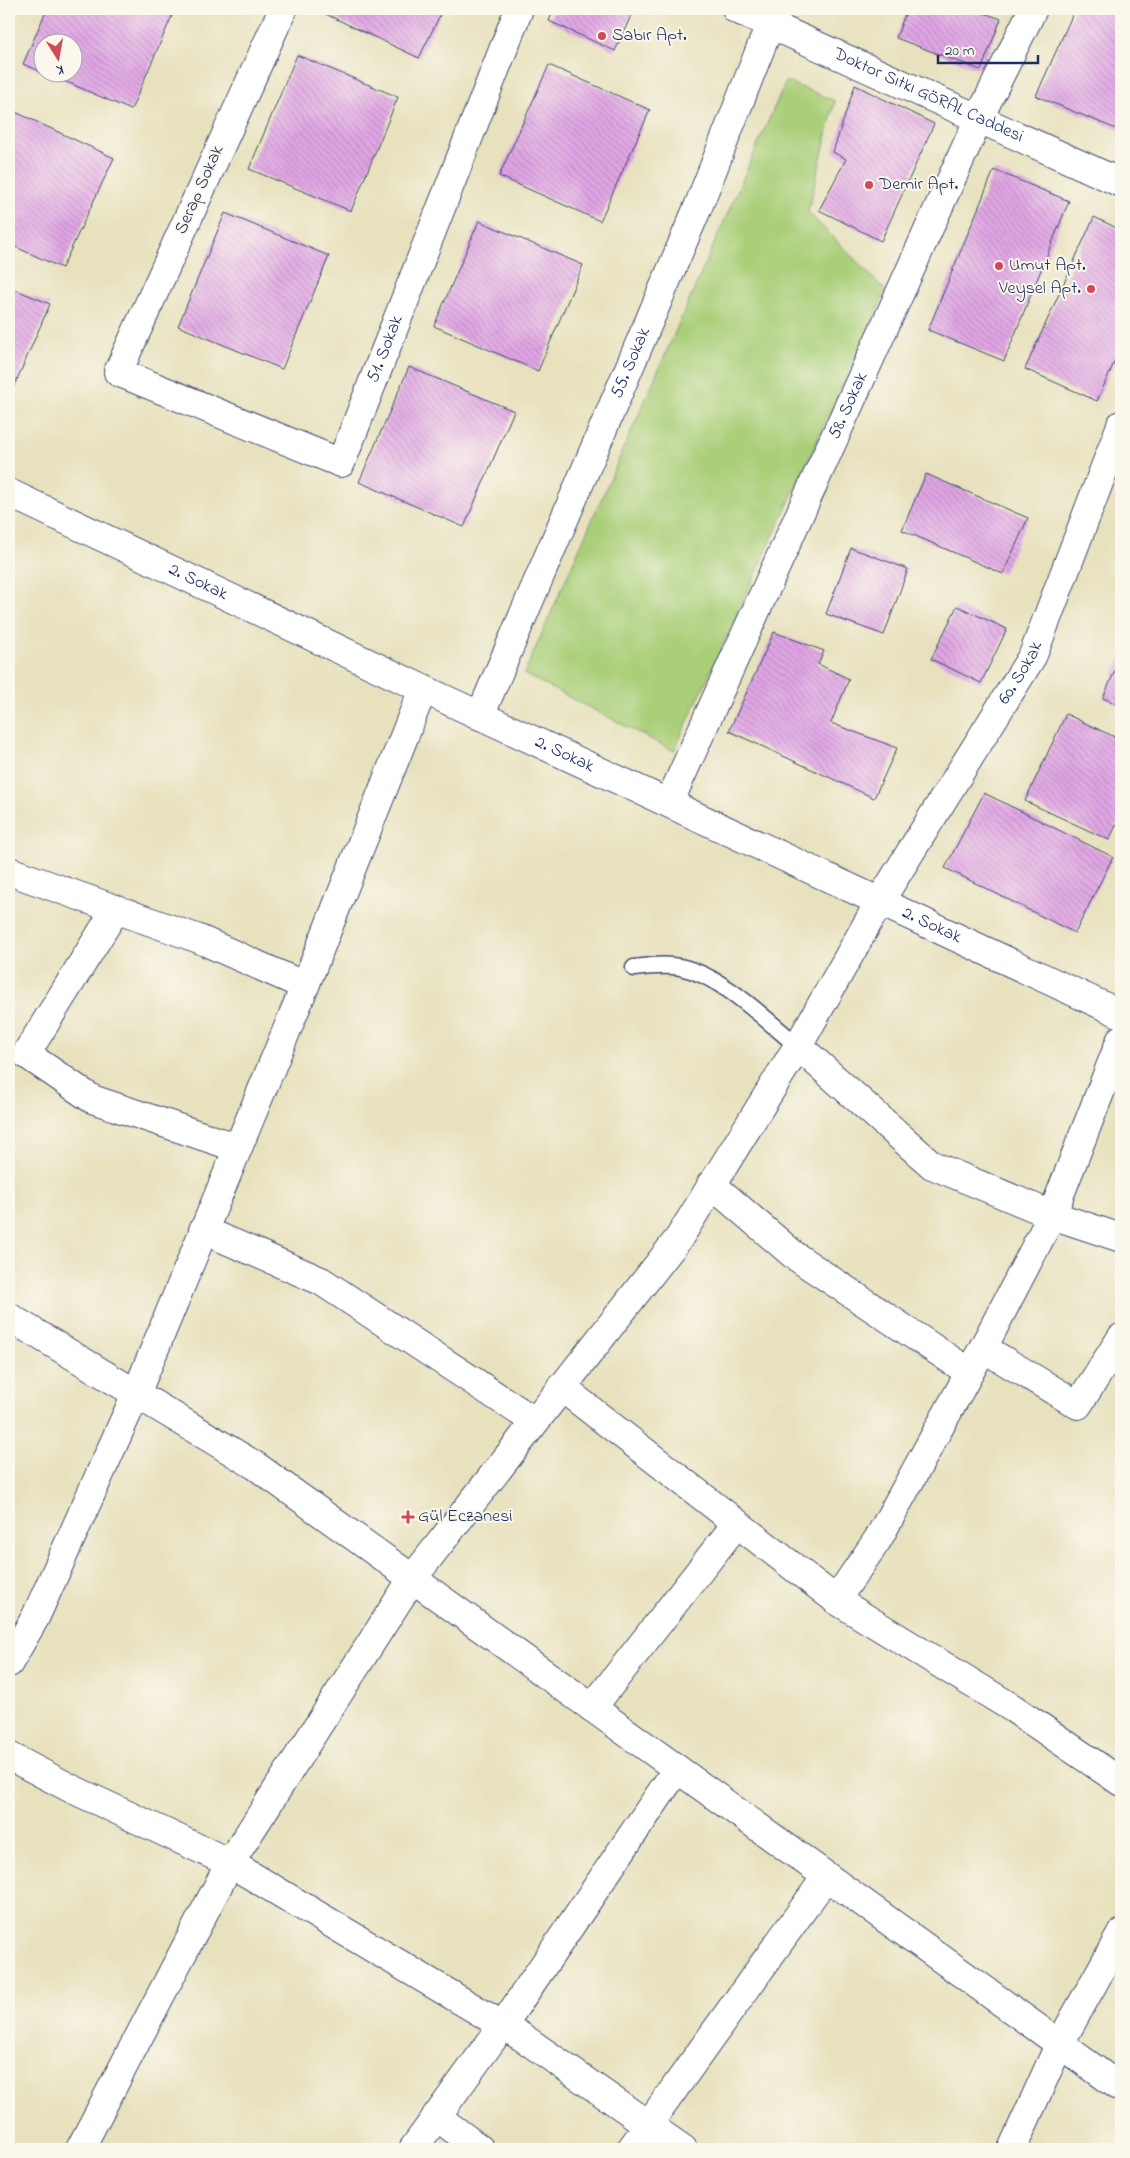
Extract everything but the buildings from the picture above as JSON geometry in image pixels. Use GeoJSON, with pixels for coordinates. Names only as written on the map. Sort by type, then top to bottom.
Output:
{"type":"FeatureCollection","features":[{"type":"Feature","properties":{"kind":"street","name":"Serap Sokak"},"geometry":{"type":"LineString","coordinates":[[118,372],[283,9]]}},
{"type":"Feature","properties":{"kind":"street","name":"51. Sokak"},"geometry":{"type":"LineString","coordinates":[[118,372],[341,463],[519,9]]}},
{"type":"Feature","properties":{"kind":"street","name":"Doktor Sıtkı GÖRAL Caddesi"},"geometry":{"type":"LineString","coordinates":[[736,9],[773,16],[979,118],[1121,183]]}},
{"type":"Feature","properties":{"kind":"street","name":"58. Sokak"},"geometry":{"type":"LineString","coordinates":[[669,803],[979,118],[1033,9]]}},
{"type":"Feature","properties":{"kind":"street","name":"55. Sokak"},"geometry":{"type":"LineString","coordinates":[[480,716],[698,207],[773,16]]}},
{"type":"Feature","properties":{"kind":"street","name":"60. Sokak"},"geometry":{"type":"LineString","coordinates":[[80,2149],[230,1863],[412,1579],[560,1387],[679,1238],[798,1046],[880,901],[1033,655],[1121,425]]}},
{"type":"Feature","properties":{"kind":"street","name":"2. Sokak"},"geometry":{"type":"LineString","coordinates":[[9,492],[480,716],[1121,1014]]}},
{"type":"Feature","properties":{"kind":"street"},"geometry":{"type":"LineString","coordinates":[[9,1663],[35,1618],[136,1394],[305,986],[423,689]]}},
{"type":"Feature","properties":{"kind":"street"},"geometry":{"type":"LineString","coordinates":[[9,870],[199,939],[305,986]]}},
{"type":"Feature","properties":{"kind":"street"},"geometry":{"type":"LineString","coordinates":[[116,909],[26,1054],[92,1099],[238,1148]]}},
{"type":"Feature","properties":{"kind":"street"},"geometry":{"type":"LineString","coordinates":[[836,1600],[878,1538],[983,1348],[1052,1215],[1121,1039]]}},
{"type":"Feature","properties":{"kind":"street"},"geometry":{"type":"LineString","coordinates":[[798,1046],[932,1165],[1052,1215],[1121,1238]]}},
{"type":"Feature","properties":{"kind":"street"},"geometry":{"type":"LineString","coordinates":[[711,1184],[796,1256],[969,1372]]}},
{"type":"Feature","properties":{"kind":"street"},"geometry":{"type":"LineString","coordinates":[[203,1230],[322,1281],[534,1421]]}},
{"type":"Feature","properties":{"kind":"street"},"geometry":{"type":"LineString","coordinates":[[9,1317],[256,1466],[1121,2088]]}},
{"type":"Feature","properties":{"kind":"street"},"geometry":{"type":"LineString","coordinates":[[983,1348],[1078,1405],[1121,1338]]}},
{"type":"Feature","properties":{"kind":"street"},"geometry":{"type":"LineString","coordinates":[[560,1387],[836,1600],[1014,1709],[1121,1782]]}},
{"type":"Feature","properties":{"kind":"street"},"geometry":{"type":"LineString","coordinates":[[592,1708],[737,1523]]}},
{"type":"Feature","properties":{"kind":"street"},"geometry":{"type":"LineString","coordinates":[[9,1756],[70,1788],[230,1863],[503,2025],[683,2149]]}},
{"type":"Feature","properties":{"kind":"street"},"geometry":{"type":"LineString","coordinates":[[413,2149],[503,2025],[677,1769]]}},
{"type":"Feature","properties":{"kind":"street"},"geometry":{"type":"LineString","coordinates":[[631,2149],[826,1877]]}},
{"type":"Feature","properties":{"kind":"street"},"geometry":{"type":"LineString","coordinates":[[1012,2149],[1059,2045],[1121,1934]]}},
{"type":"Feature","properties":{"kind":"street"},"geometry":{"type":"LineString","coordinates":[[436,2116],[480,2149]]}},
{"type":"Feature","properties":{"kind":"lane"},"geometry":{"type":"LineString","coordinates":[[634,968],[657,965],[679,967],[711,978],[798,1046]]}},
{"type":"Feature","properties":{"kind":"green space"},"geometry":{"type":"Polygon","coordinates":[[[786,81],[835,101],[808,212],[886,291],[674,751],[524,674],[786,81]]]}},
{"type":"Feature","properties":{"kind":"place","name":"Sabır Apt."},"geometry":{"type":"Point","coordinates":[602,36]}},
{"type":"Feature","properties":{"kind":"place","name":"Demir Apt."},"geometry":{"type":"Point","coordinates":[869,185]}},
{"type":"Feature","properties":{"kind":"place","name":"Umut Apt."},"geometry":{"type":"Point","coordinates":[999,266]}},
{"type":"Feature","properties":{"kind":"place","name":"Veysel Apt."},"geometry":{"type":"Point","coordinates":[1091,289]}},
{"type":"Feature","properties":{"kind":"place","name":"Gül Eczanesi"},"geometry":{"type":"Point","coordinates":[408,1517]}}]}
